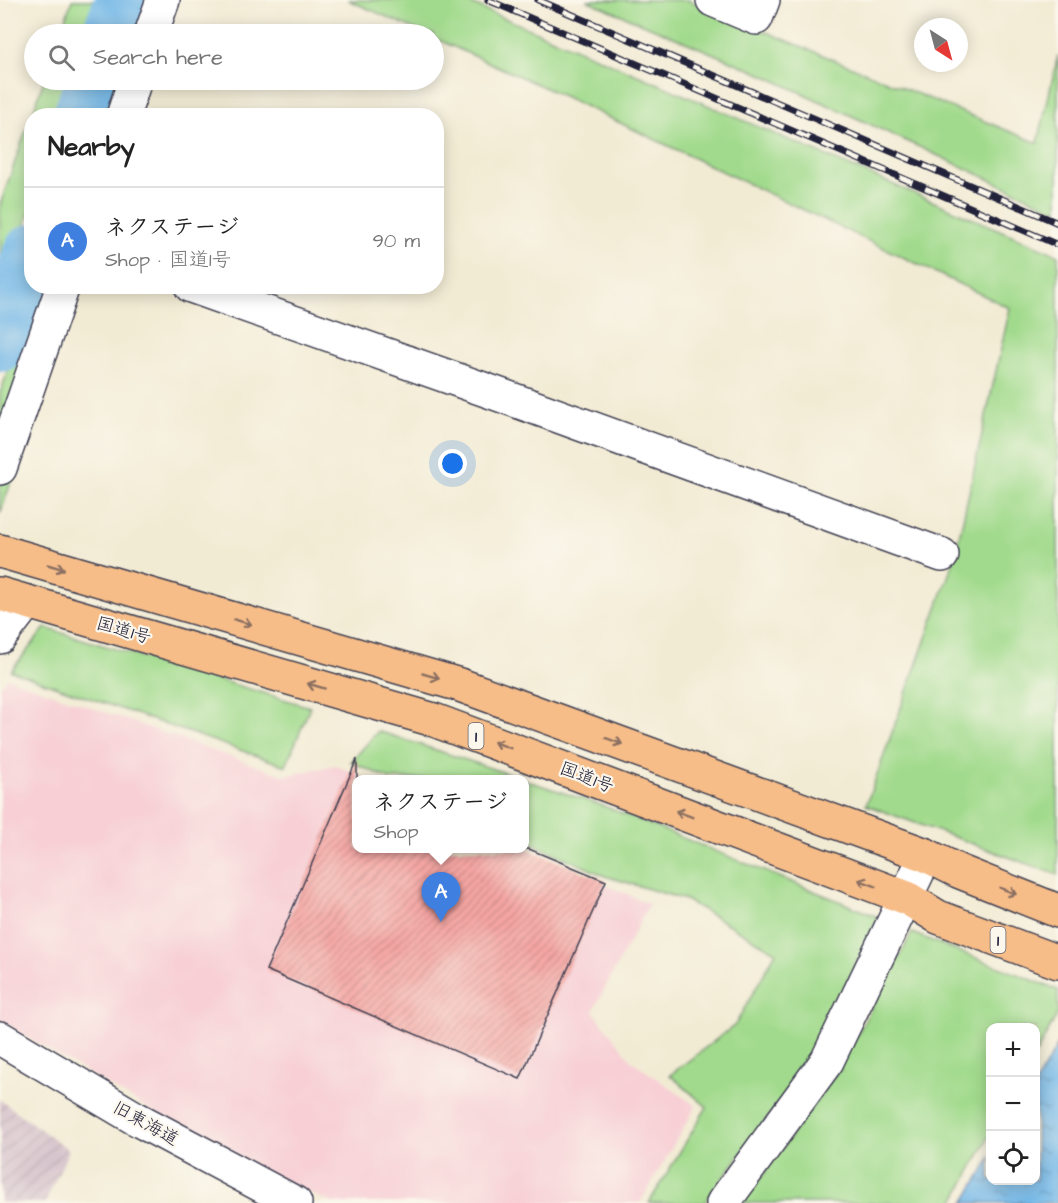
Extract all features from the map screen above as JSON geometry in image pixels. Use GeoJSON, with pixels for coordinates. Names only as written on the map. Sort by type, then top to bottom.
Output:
{"type":"FeatureCollection","features":[{"type":"Feature","properties":{"kind":"highway"},"geometry":{"type":"LineString","coordinates":[[0,551],[460,685],[926,855],[958,871],[1058,910]]}},
{"type":"Feature","properties":{"kind":"highway","name":"国道1号"},"geometry":{"type":"LineString","coordinates":[[13,598],[434,720],[907,898],[938,917],[1058,962]]}},
{"type":"Feature","properties":{"kind":"street"},"geometry":{"type":"LineString","coordinates":[[155,24],[163,0]]}},
{"type":"Feature","properties":{"kind":"street"},"geometry":{"type":"LineString","coordinates":[[713,0],[756,18],[763,0]]}},
{"type":"Feature","properties":{"kind":"street"},"geometry":{"type":"LineString","coordinates":[[126,108],[132,90]]}},
{"type":"Feature","properties":{"kind":"street"},"geometry":{"type":"LineString","coordinates":[[0,468],[60,294]]}},
{"type":"Feature","properties":{"kind":"street"},"geometry":{"type":"LineString","coordinates":[[214,294],[942,555]]}},
{"type":"Feature","properties":{"kind":"street"},"geometry":{"type":"LineString","coordinates":[[0,637],[13,598]]}},
{"type":"Feature","properties":{"kind":"street"},"geometry":{"type":"LineString","coordinates":[[723,1203],[827,1061],[926,855]]}},
{"type":"Feature","properties":{"kind":"street","name":"旧東海道"},"geometry":{"type":"LineString","coordinates":[[0,1038],[135,1118],[295,1203]]}},
{"type":"Feature","properties":{"kind":"shaded area"},"geometry":{"type":"Polygon","coordinates":[[[8,678],[285,776],[335,765],[358,775],[352,775],[352,853],[529,852],[649,904],[593,1011],[632,1061],[696,1106],[640,1203],[332,1203],[223,1153],[0,1021],[0,686],[8,678]]]}},
{"type":"Feature","properties":{"kind":"shaded area"},"geometry":{"type":"Polygon","coordinates":[[[0,1100],[69,1150],[45,1203],[0,1203],[0,1100]]]}},
{"type":"Feature","properties":{"kind":"green space"},"geometry":{"type":"Polygon","coordinates":[[[72,0],[104,0],[96,24],[64,24],[72,0]]]}},
{"type":"Feature","properties":{"kind":"green space"},"geometry":{"type":"Polygon","coordinates":[[[348,0],[462,0],[1058,255],[1058,875],[866,805],[954,560],[1010,308],[557,93],[444,42],[444,24],[403,24],[348,0]]]}},
{"type":"Feature","properties":{"kind":"green space"},"geometry":{"type":"Polygon","coordinates":[[[586,0],[688,0],[1038,143],[1058,55],[1058,211],[752,70],[586,0]]]}},
{"type":"Feature","properties":{"kind":"green space"},"geometry":{"type":"Polygon","coordinates":[[[41,90],[73,90],[67,108],[34,108],[41,90]]]}},
{"type":"Feature","properties":{"kind":"green space"},"geometry":{"type":"Polygon","coordinates":[[[24,136],[24,228],[0,296],[0,205],[24,136]]]}},
{"type":"Feature","properties":{"kind":"green space"},"geometry":{"type":"Polygon","coordinates":[[[36,294],[77,294],[0,514],[0,393],[36,294]]]}},
{"type":"Feature","properties":{"kind":"green space"},"geometry":{"type":"Polygon","coordinates":[[[45,628],[310,707],[286,766],[11,671],[45,628]]]}},
{"type":"Feature","properties":{"kind":"green space"},"geometry":{"type":"Polygon","coordinates":[[[378,731],[512,775],[381,775],[351,762],[378,731]]]}},
{"type":"Feature","properties":{"kind":"green space"},"geometry":{"type":"Polygon","coordinates":[[[529,781],[604,806],[878,917],[809,1063],[704,1203],[649,1203],[707,1107],[670,1075],[735,1025],[776,952],[686,900],[605,876],[529,842],[529,781]]]}},
{"type":"Feature","properties":{"kind":"green space"},"geometry":{"type":"Polygon","coordinates":[[[912,933],[1058,990],[1058,1013],[1040,1047],[1040,1023],[986,1023],[986,1142],[953,1203],[743,1203],[837,1072],[912,933]]]}},
{"type":"Feature","properties":{"kind":"water"},"geometry":{"type":"Polygon","coordinates":[[[1058,1044],[1058,1203],[964,1203],[986,1165],[986,1185],[1040,1185],[1040,1075],[1058,1044]]]}},
{"type":"Feature","properties":{"kind":"building"},"geometry":{"type":"Polygon","coordinates":[[[357,759],[357,775],[352,775],[352,853],[529,853],[529,849],[606,881],[520,1079],[266,970],[357,759]]]}},
{"type":"Feature","properties":{"kind":"waterway"},"geometry":{"type":"LineString","coordinates":[[115,24],[124,0]]}},
{"type":"Feature","properties":{"kind":"waterway"},"geometry":{"type":"LineString","coordinates":[[85,108],[91,90]]}},
{"type":"Feature","properties":{"kind":"waterway"},"geometry":{"type":"LineString","coordinates":[[0,343],[24,276]]}},
{"type":"Feature","properties":{"kind":"railway"},"geometry":{"type":"LineString","coordinates":[[488,0],[1058,245]]}},
{"type":"Feature","properties":{"kind":"railway"},"geometry":{"type":"LineString","coordinates":[[538,0],[1058,223]]}},
{"type":"Feature","properties":{"kind":"place","name":"ネクステージ"},"geometry":{"type":"Point","coordinates":[441,922]}}]}
